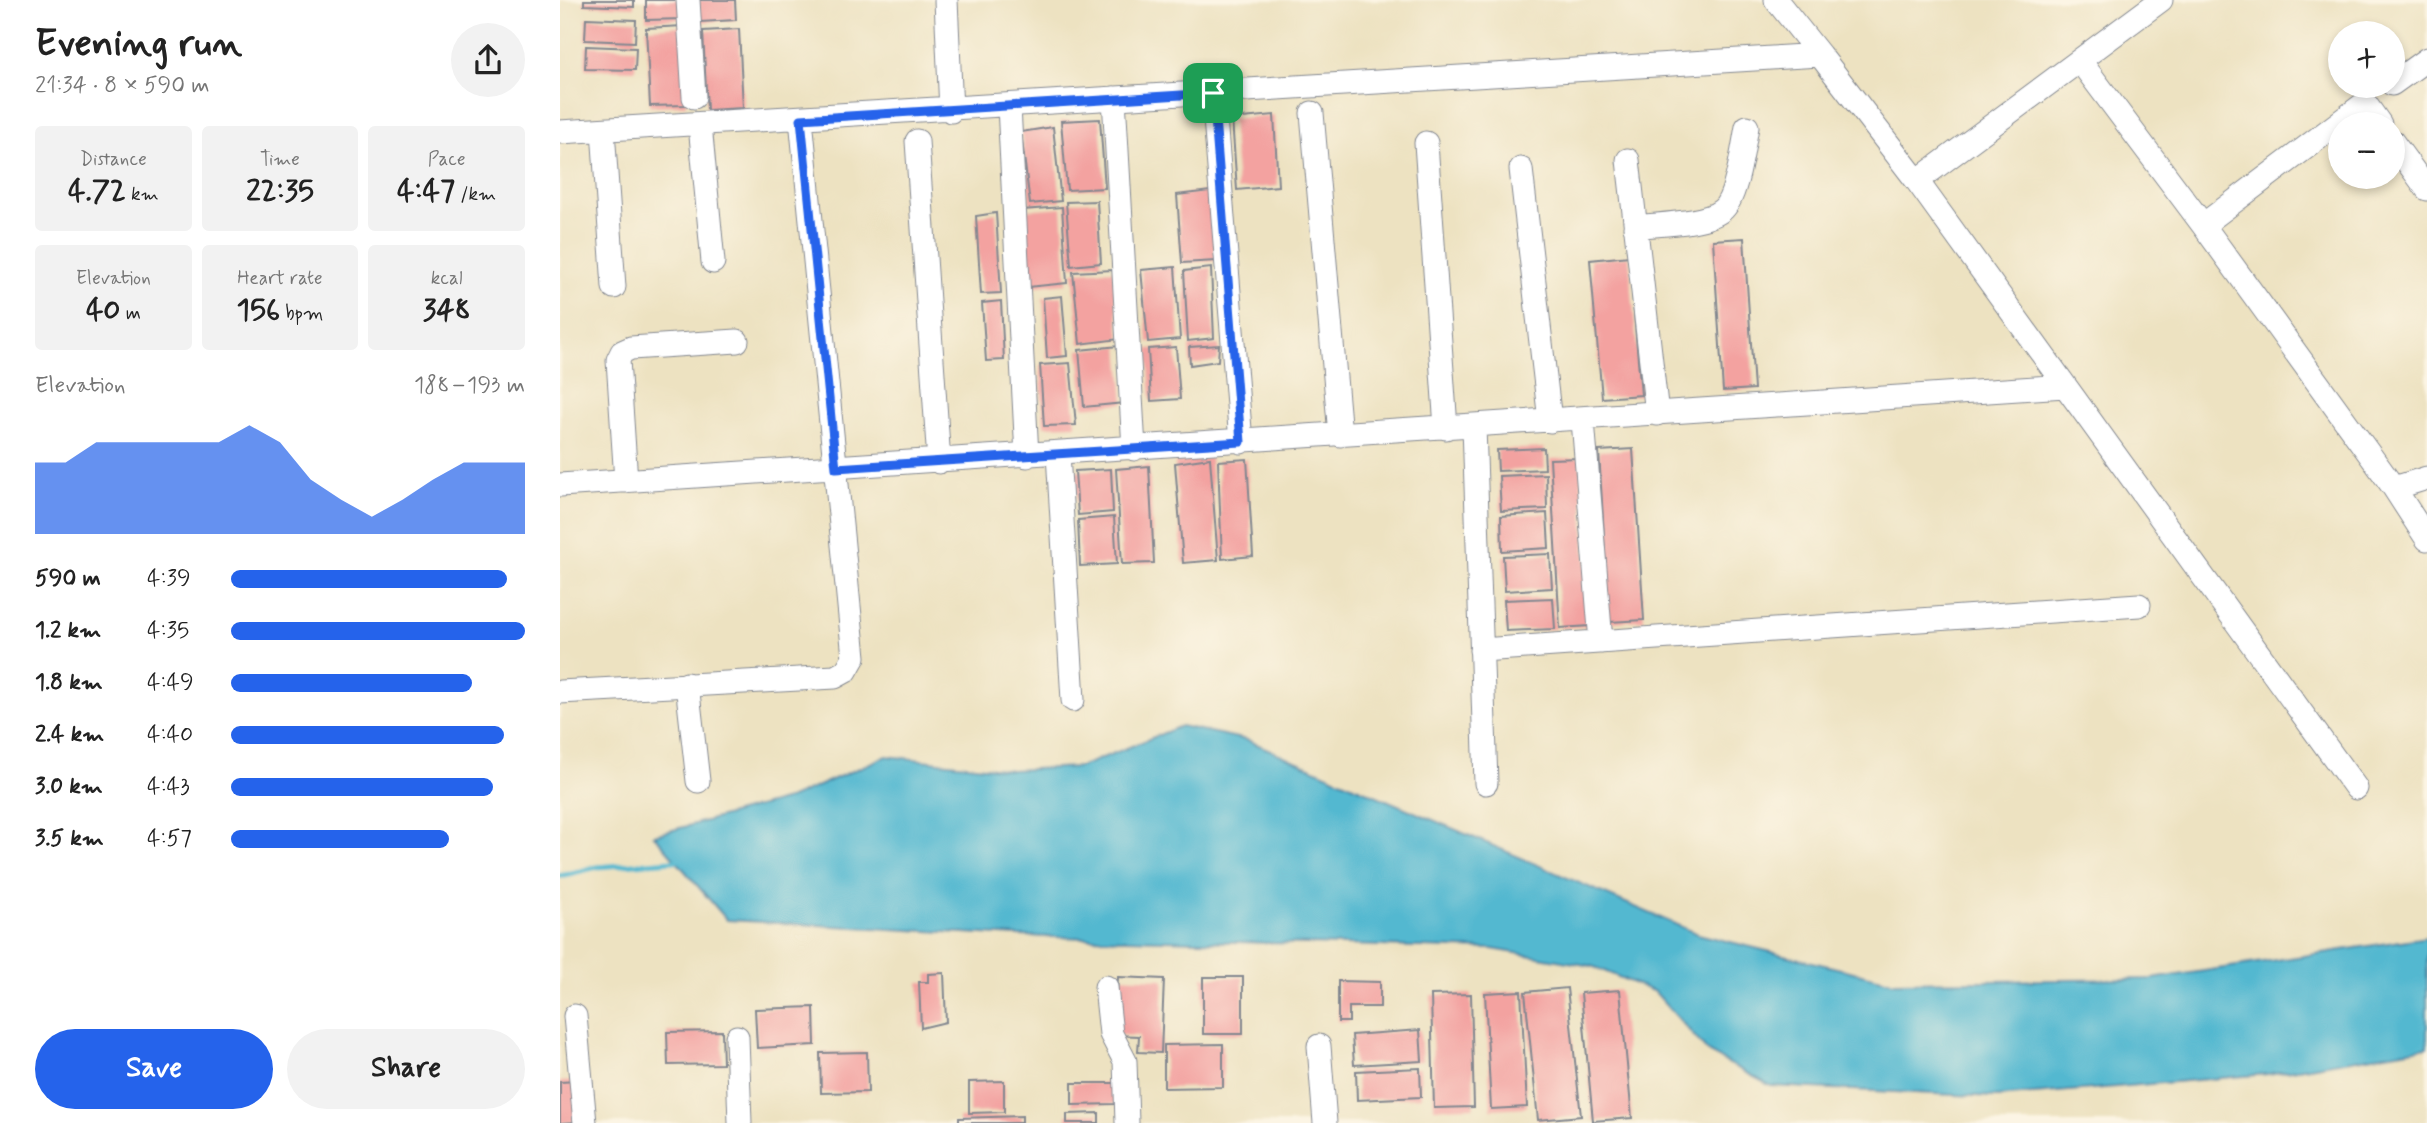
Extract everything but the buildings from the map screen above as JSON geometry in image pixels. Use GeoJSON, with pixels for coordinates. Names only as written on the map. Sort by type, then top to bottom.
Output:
{"type":"FeatureCollection","features":[{"type":"Feature","properties":{"kind":"street"},"geometry":{"type":"LineString","coordinates":[[688,0],[694,97]]}},
{"type":"Feature","properties":{"kind":"street"},"geometry":{"type":"LineString","coordinates":[[946,0],[951,111]]}},
{"type":"Feature","properties":{"kind":"street"},"geometry":{"type":"LineString","coordinates":[[1776,0],[1917,181],[2356,788]]}},
{"type":"Feature","properties":{"kind":"street"},"geometry":{"type":"LineString","coordinates":[[1917,181],[2155,2]]}},
{"type":"Feature","properties":{"kind":"street"},"geometry":{"type":"LineString","coordinates":[[560,132],[951,111],[1114,98],[1819,55]]}},
{"type":"Feature","properties":{"kind":"street"},"geometry":{"type":"LineString","coordinates":[[2405,75],[2427,59]]}},
{"type":"Feature","properties":{"kind":"street"},"geometry":{"type":"LineString","coordinates":[[2080,61],[2394,488],[2427,539]]}},
{"type":"Feature","properties":{"kind":"street"},"geometry":{"type":"LineString","coordinates":[[1213,93],[1241,442]]}},
{"type":"Feature","properties":{"kind":"street"},"geometry":{"type":"LineString","coordinates":[[1114,98],[1134,449]]}},
{"type":"Feature","properties":{"kind":"street"},"geometry":{"type":"LineString","coordinates":[[2203,225],[2372,98]]}},
{"type":"Feature","properties":{"kind":"street"},"geometry":{"type":"LineString","coordinates":[[2365,103],[2371,112]]}},
{"type":"Feature","properties":{"kind":"street"},"geometry":{"type":"LineString","coordinates":[[1009,106],[1027,456]]}},
{"type":"Feature","properties":{"kind":"street"},"geometry":{"type":"LineString","coordinates":[[1312,113],[1340,435]]}},
{"type":"Feature","properties":{"kind":"street"},"geometry":{"type":"LineString","coordinates":[[560,691],[835,677],[846,671],[853,657],[801,119]]}},
{"type":"Feature","properties":{"kind":"street"},"geometry":{"type":"LineString","coordinates":[[700,125],[713,262]]}},
{"type":"Feature","properties":{"kind":"street"},"geometry":{"type":"LineString","coordinates":[[1635,227],[1708,217],[1723,210],[1732,196],[1747,127]]}},
{"type":"Feature","properties":{"kind":"street"},"geometry":{"type":"LineString","coordinates":[[603,130],[614,287]]}},
{"type":"Feature","properties":{"kind":"street"},"geometry":{"type":"LineString","coordinates":[[917,141],[939,462]]}},
{"type":"Feature","properties":{"kind":"street"},"geometry":{"type":"LineString","coordinates":[[1426,143],[1446,428]]}},
{"type":"Feature","properties":{"kind":"street"},"geometry":{"type":"LineString","coordinates":[[2405,159],[2427,189]]}},
{"type":"Feature","properties":{"kind":"street"},"geometry":{"type":"LineString","coordinates":[[1628,160],[1657,414]]}},
{"type":"Feature","properties":{"kind":"street"},"geometry":{"type":"LineString","coordinates":[[1521,169],[1550,421]]}},
{"type":"Feature","properties":{"kind":"street"},"geometry":{"type":"LineString","coordinates":[[626,481],[618,360],[622,352],[631,348],[737,341]]}},
{"type":"Feature","properties":{"kind":"street"},"geometry":{"type":"LineString","coordinates":[[560,485],[1583,420],[2065,386]]}},
{"type":"Feature","properties":{"kind":"street"},"geometry":{"type":"LineString","coordinates":[[1583,420],[1601,642]]}},
{"type":"Feature","properties":{"kind":"street"},"geometry":{"type":"LineString","coordinates":[[1474,426],[1486,783]]}},
{"type":"Feature","properties":{"kind":"street"},"geometry":{"type":"LineString","coordinates":[[1058,454],[1073,700]]}},
{"type":"Feature","properties":{"kind":"street"},"geometry":{"type":"LineString","coordinates":[[2394,488],[2427,478]]}},
{"type":"Feature","properties":{"kind":"street"},"geometry":{"type":"LineString","coordinates":[[1481,650],[2139,605]]}},
{"type":"Feature","properties":{"kind":"street"},"geometry":{"type":"LineString","coordinates":[[687,684],[698,781]]}},
{"type":"Feature","properties":{"kind":"street"},"geometry":{"type":"LineString","coordinates":[[1106,987],[1111,1034],[1125,1060],[1127,1123]]}},
{"type":"Feature","properties":{"kind":"street"},"geometry":{"type":"LineString","coordinates":[[575,1016],[584,1123]]}},
{"type":"Feature","properties":{"kind":"street"},"geometry":{"type":"LineString","coordinates":[[737,1037],[740,1123]]}},
{"type":"Feature","properties":{"kind":"street"},"geometry":{"type":"LineString","coordinates":[[1319,1046],[1325,1123]]}},
{"type":"Feature","properties":{"kind":"water"},"geometry":{"type":"Polygon","coordinates":[[[1181,726],[1247,740],[1698,934],[1894,982],[2152,979],[2427,937],[2427,1047],[2268,1074],[1997,1097],[1771,1086],[1709,1053],[1655,992],[1592,966],[1492,949],[1018,936],[727,920],[654,835],[791,798],[886,756],[1011,770],[1080,767],[1181,726]]]}},
{"type":"Feature","properties":{"kind":"waterway"},"geometry":{"type":"LineString","coordinates":[[560,876],[597,867],[684,860]]}},
{"type":"Feature","properties":{"kind":"route"},"geometry":{"type":"LineString","coordinates":[[1213,93],[1241,442],[836,468],[801,119],[1213,93]]}}]}
